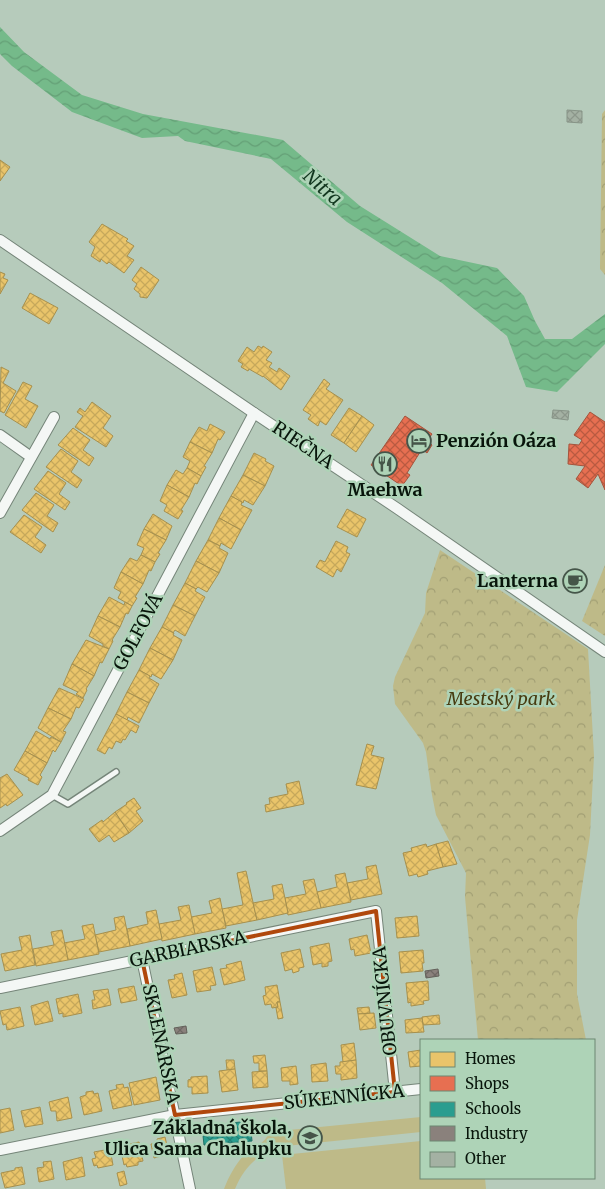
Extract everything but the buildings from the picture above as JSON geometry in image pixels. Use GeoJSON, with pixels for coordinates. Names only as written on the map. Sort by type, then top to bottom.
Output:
{"type":"FeatureCollection","features":[{"type":"Feature","properties":{"kind":"street","name":"RIEČNA"},"geometry":{"type":"LineString","coordinates":[[0,240],[398,509],[605,652]]}},
{"type":"Feature","properties":{"kind":"street","name":"GOLFOVÁ"},"geometry":{"type":"LineString","coordinates":[[0,831],[52,795],[254,413]]}},
{"type":"Feature","properties":{"kind":"street"},"geometry":{"type":"LineString","coordinates":[[0,513],[54,417]]}},
{"type":"Feature","properties":{"kind":"street"},"geometry":{"type":"LineString","coordinates":[[0,435],[31,456]]}},
{"type":"Feature","properties":{"kind":"street","name":"GARBIARSKA"},"geometry":{"type":"LineString","coordinates":[[0,988],[376,911]]}},
{"type":"Feature","properties":{"kind":"street","name":"OBUVNÍCKA"},"geometry":{"type":"LineString","coordinates":[[376,911],[395,1092]]}},
{"type":"Feature","properties":{"kind":"street","name":"SKLENÁRSKA"},"geometry":{"type":"LineString","coordinates":[[142,959],[190,1189]]}},
{"type":"Feature","properties":{"kind":"street","name":"SÚKENNÍCKA"},"geometry":{"type":"LineString","coordinates":[[0,1150],[175,1115],[420,1089]]}},
{"type":"Feature","properties":{"kind":"lane"},"geometry":{"type":"LineString","coordinates":[[52,795],[68,804],[116,772]]}},
{"type":"Feature","properties":{"kind":"highlighted area"},"geometry":{"type":"Polygon","coordinates":[[[376,911],[395,1092],[175,1115],[142,959],[376,911]]]}},
{"type":"Feature","properties":{"kind":"green space"},"geometry":{"type":"Polygon","coordinates":[[[605,110],[605,275],[600,269],[602,114],[605,110]]]}},
{"type":"Feature","properties":{"kind":"green space","name":"Mestský park"},"geometry":{"type":"Polygon","coordinates":[[[440,550],[588,649],[594,756],[590,835],[577,920],[577,994],[586,1039],[478,1039],[465,897],[466,873],[436,815],[423,743],[395,704],[393,686],[395,677],[425,613],[426,593],[440,550]]]}},
{"type":"Feature","properties":{"kind":"green space"},"geometry":{"type":"Polygon","coordinates":[[[605,565],[605,636],[582,621],[605,565]]]}},
{"type":"Feature","properties":{"kind":"green space"},"geometry":{"type":"Polygon","coordinates":[[[420,1117],[420,1132],[276,1147],[262,1155],[246,1169],[235,1189],[224,1189],[232,1171],[241,1159],[265,1140],[269,1132],[420,1117]]]}},
{"type":"Feature","properties":{"kind":"green space"},"geometry":{"type":"Polygon","coordinates":[[[420,1141],[420,1179],[485,1179],[486,1189],[286,1189],[282,1155],[420,1141]]]}},
{"type":"Feature","properties":{"kind":"water","name":"Nitra"},"geometry":{"type":"Polygon","coordinates":[[[0,27],[24,52],[82,95],[143,114],[283,140],[360,206],[440,256],[497,268],[524,296],[545,339],[572,339],[605,314],[605,344],[557,392],[526,387],[507,336],[442,283],[347,222],[271,159],[185,141],[178,136],[142,138],[72,112],[12,66],[0,54],[0,27]]]}},
{"type":"Feature","properties":{"kind":"place","name":"Penzión Oáza"},"geometry":{"type":"Point","coordinates":[419,441]}},
{"type":"Feature","properties":{"kind":"place","name":"Maehwa"},"geometry":{"type":"Point","coordinates":[385,464]}},
{"type":"Feature","properties":{"kind":"place","name":"Lanterna"},"geometry":{"type":"Point","coordinates":[575,581]}},
{"type":"Feature","properties":{"kind":"place","name":"Základná škola, Ulica Sama Chalupku"},"geometry":{"type":"Point","coordinates":[310,1138]}}]}
